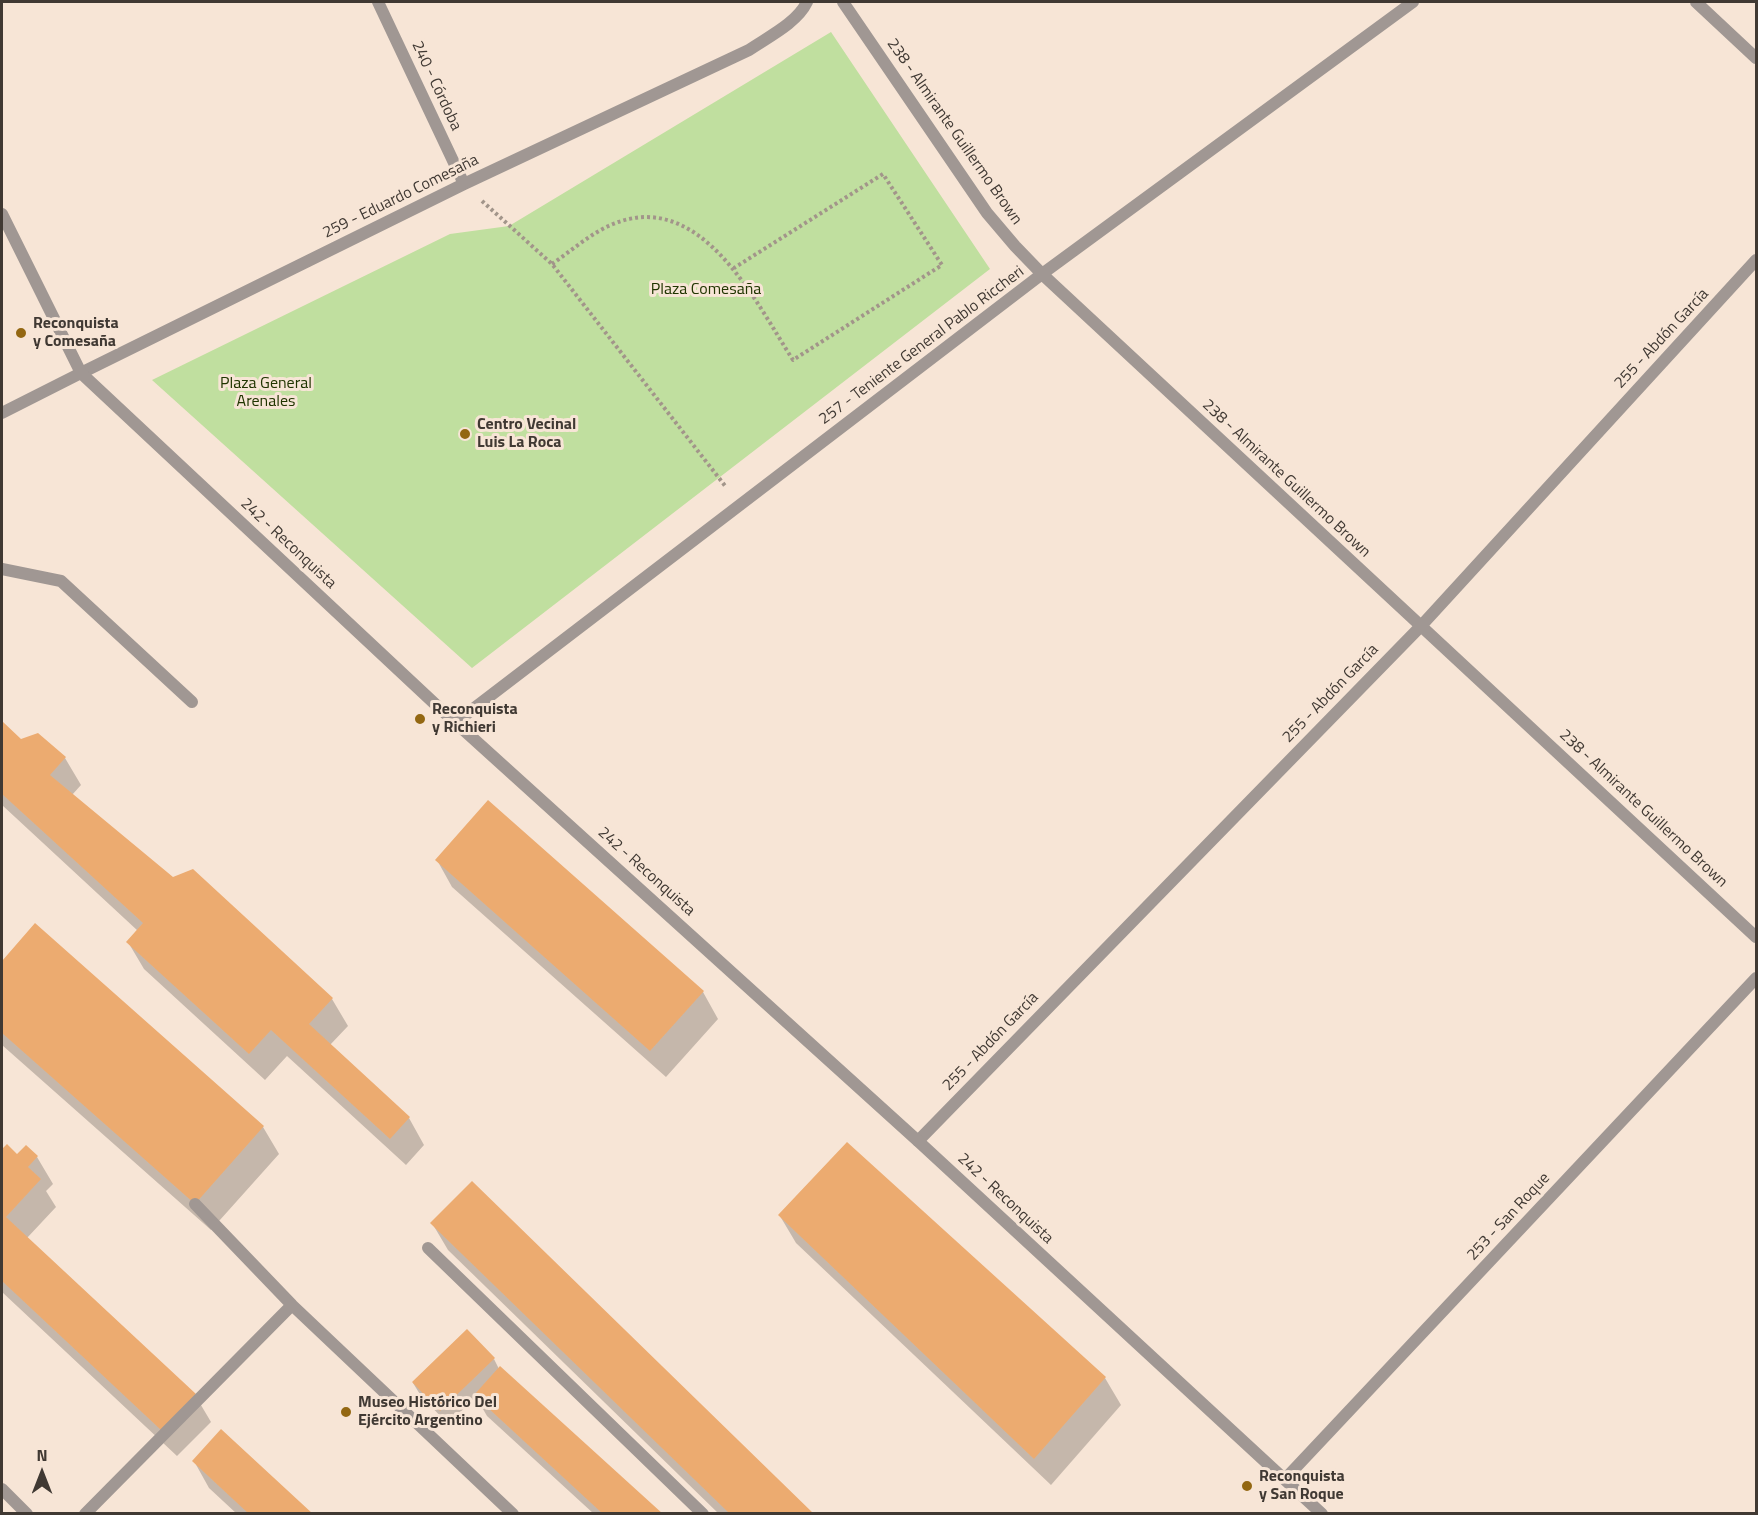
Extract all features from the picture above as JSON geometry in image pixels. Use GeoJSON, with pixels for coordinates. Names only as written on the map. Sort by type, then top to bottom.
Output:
{"type":"FeatureCollection","features":[{"type":"Feature","properties":{"kind":"street","name":"240 - Córdoba"},"geometry":{"type":"LineString","coordinates":[[378,2],[464,184]]}},
{"type":"Feature","properties":{"kind":"street","name":"259 - Eduardo Comesaña"},"geometry":{"type":"LineString","coordinates":[[2,413],[464,184],[748,50],[780,29],[803,10],[807,2]]}},
{"type":"Feature","properties":{"kind":"street","name":"238 - Almirante Guillermo Brown"},"geometry":{"type":"LineString","coordinates":[[843,2],[987,213],[1042,274],[1756,937]]}},
{"type":"Feature","properties":{"kind":"street","name":"257 - Teniente General Pablo Riccheri"},"geometry":{"type":"LineString","coordinates":[[456,722],[1042,274],[1413,2]]}},
{"type":"Feature","properties":{"kind":"street"},"geometry":{"type":"LineString","coordinates":[[1696,2],[1756,58]]}},
{"type":"Feature","properties":{"kind":"street","name":"242 - Reconquista"},"geometry":{"type":"LineString","coordinates":[[2,214],[81,373],[456,722],[918,1141],[1322,1514]]}},
{"type":"Feature","properties":{"kind":"street","name":"255 - Abdón García"},"geometry":{"type":"LineString","coordinates":[[918,1141],[1421,626],[1756,260]]}},
{"type":"Feature","properties":{"kind":"street"},"geometry":{"type":"LineString","coordinates":[[2,569],[61,581],[192,702]]}},
{"type":"Feature","properties":{"kind":"street","name":"253 - San Roque"},"geometry":{"type":"LineString","coordinates":[[1285,1479],[1756,978]]}},
{"type":"Feature","properties":{"kind":"street"},"geometry":{"type":"LineString","coordinates":[[195,1204],[292,1305],[513,1514]]}},
{"type":"Feature","properties":{"kind":"street"},"geometry":{"type":"LineString","coordinates":[[428,1248],[703,1514]]}},
{"type":"Feature","properties":{"kind":"street"},"geometry":{"type":"LineString","coordinates":[[85,1514],[292,1305]]}},
{"type":"Feature","properties":{"kind":"street"},"geometry":{"type":"LineString","coordinates":[[2,1489],[27,1514]]}},
{"type":"Feature","properties":{"kind":"path"},"geometry":{"type":"LineString","coordinates":[[552,264],[607,227],[631,219],[648,217],[678,223],[711,245],[734,268],[793,360],[942,265],[883,174],[734,268]]}},
{"type":"Feature","properties":{"kind":"path"},"geometry":{"type":"LineString","coordinates":[[464,184],[552,264],[741,505]]}},
{"type":"Feature","properties":{"kind":"green space"},"geometry":{"type":"Polygon","coordinates":[[[831,32],[990,269],[472,668],[152,380],[450,234],[509,226],[831,32]]]}},
{"type":"Feature","properties":{"kind":"building"},"geometry":{"type":"Polygon","coordinates":[[[2,721],[21,739],[38,733],[66,757],[50,775],[173,877],[193,869],[333,998],[309,1024],[410,1117],[390,1139],[271,1030],[249,1054],[126,942],[143,923],[2,794],[2,721]]]}},
{"type":"Feature","properties":{"kind":"building"},"geometry":{"type":"Polygon","coordinates":[[[488,800],[704,991],[650,1051],[435,860],[488,800]]]}},
{"type":"Feature","properties":{"kind":"building"},"geometry":{"type":"Polygon","coordinates":[[[35,923],[264,1126],[195,1204],[2,1033],[2,961],[35,923]]]}},
{"type":"Feature","properties":{"kind":"building"},"geometry":{"type":"Polygon","coordinates":[[[847,1142],[1106,1377],[1034,1459],[778,1215],[847,1142]]]}},
{"type":"Feature","properties":{"kind":"building"},"geometry":{"type":"Polygon","coordinates":[[[7,1144],[17,1154],[26,1145],[38,1156],[28,1167],[41,1179],[6,1217],[196,1394],[161,1430],[2,1281],[2,1149],[7,1144]]]}},
{"type":"Feature","properties":{"kind":"building"},"geometry":{"type":"Polygon","coordinates":[[[472,1181],[814,1514],[730,1514],[430,1223],[472,1181]]]}},
{"type":"Feature","properties":{"kind":"building"},"geometry":{"type":"Polygon","coordinates":[[[467,1329],[495,1358],[440,1411],[412,1382],[467,1329]]]}},
{"type":"Feature","properties":{"kind":"building"},"geometry":{"type":"Polygon","coordinates":[[[500,1366],[663,1514],[603,1514],[474,1395],[500,1366]]]}},
{"type":"Feature","properties":{"kind":"building"},"geometry":{"type":"Polygon","coordinates":[[[221,1429],[313,1514],[249,1514],[192,1461],[221,1429]]]}},
{"type":"Feature","properties":{"kind":"place","name":"Reconquista y Comesaña"},"geometry":{"type":"Point","coordinates":[21,333]}},
{"type":"Feature","properties":{"kind":"place","name":"Centro Vecinal Luis La Roca"},"geometry":{"type":"Point","coordinates":[465,434]}},
{"type":"Feature","properties":{"kind":"place","name":"Reconquista y Richieri"},"geometry":{"type":"Point","coordinates":[420,719]}},
{"type":"Feature","properties":{"kind":"place","name":"Museo Histórico Del Ejército Argentino"},"geometry":{"type":"Point","coordinates":[346,1412]}},
{"type":"Feature","properties":{"kind":"place","name":"Reconquista y San Roque"},"geometry":{"type":"Point","coordinates":[1247,1486]}},
{"type":"Feature","properties":{"kind":"park label","name":"Plaza Comesaña"},"geometry":{"type":"Point","coordinates":[706,290]}},
{"type":"Feature","properties":{"kind":"park label","name":"Plaza General Arenales"},"geometry":{"type":"Point","coordinates":[266,393]}}]}
